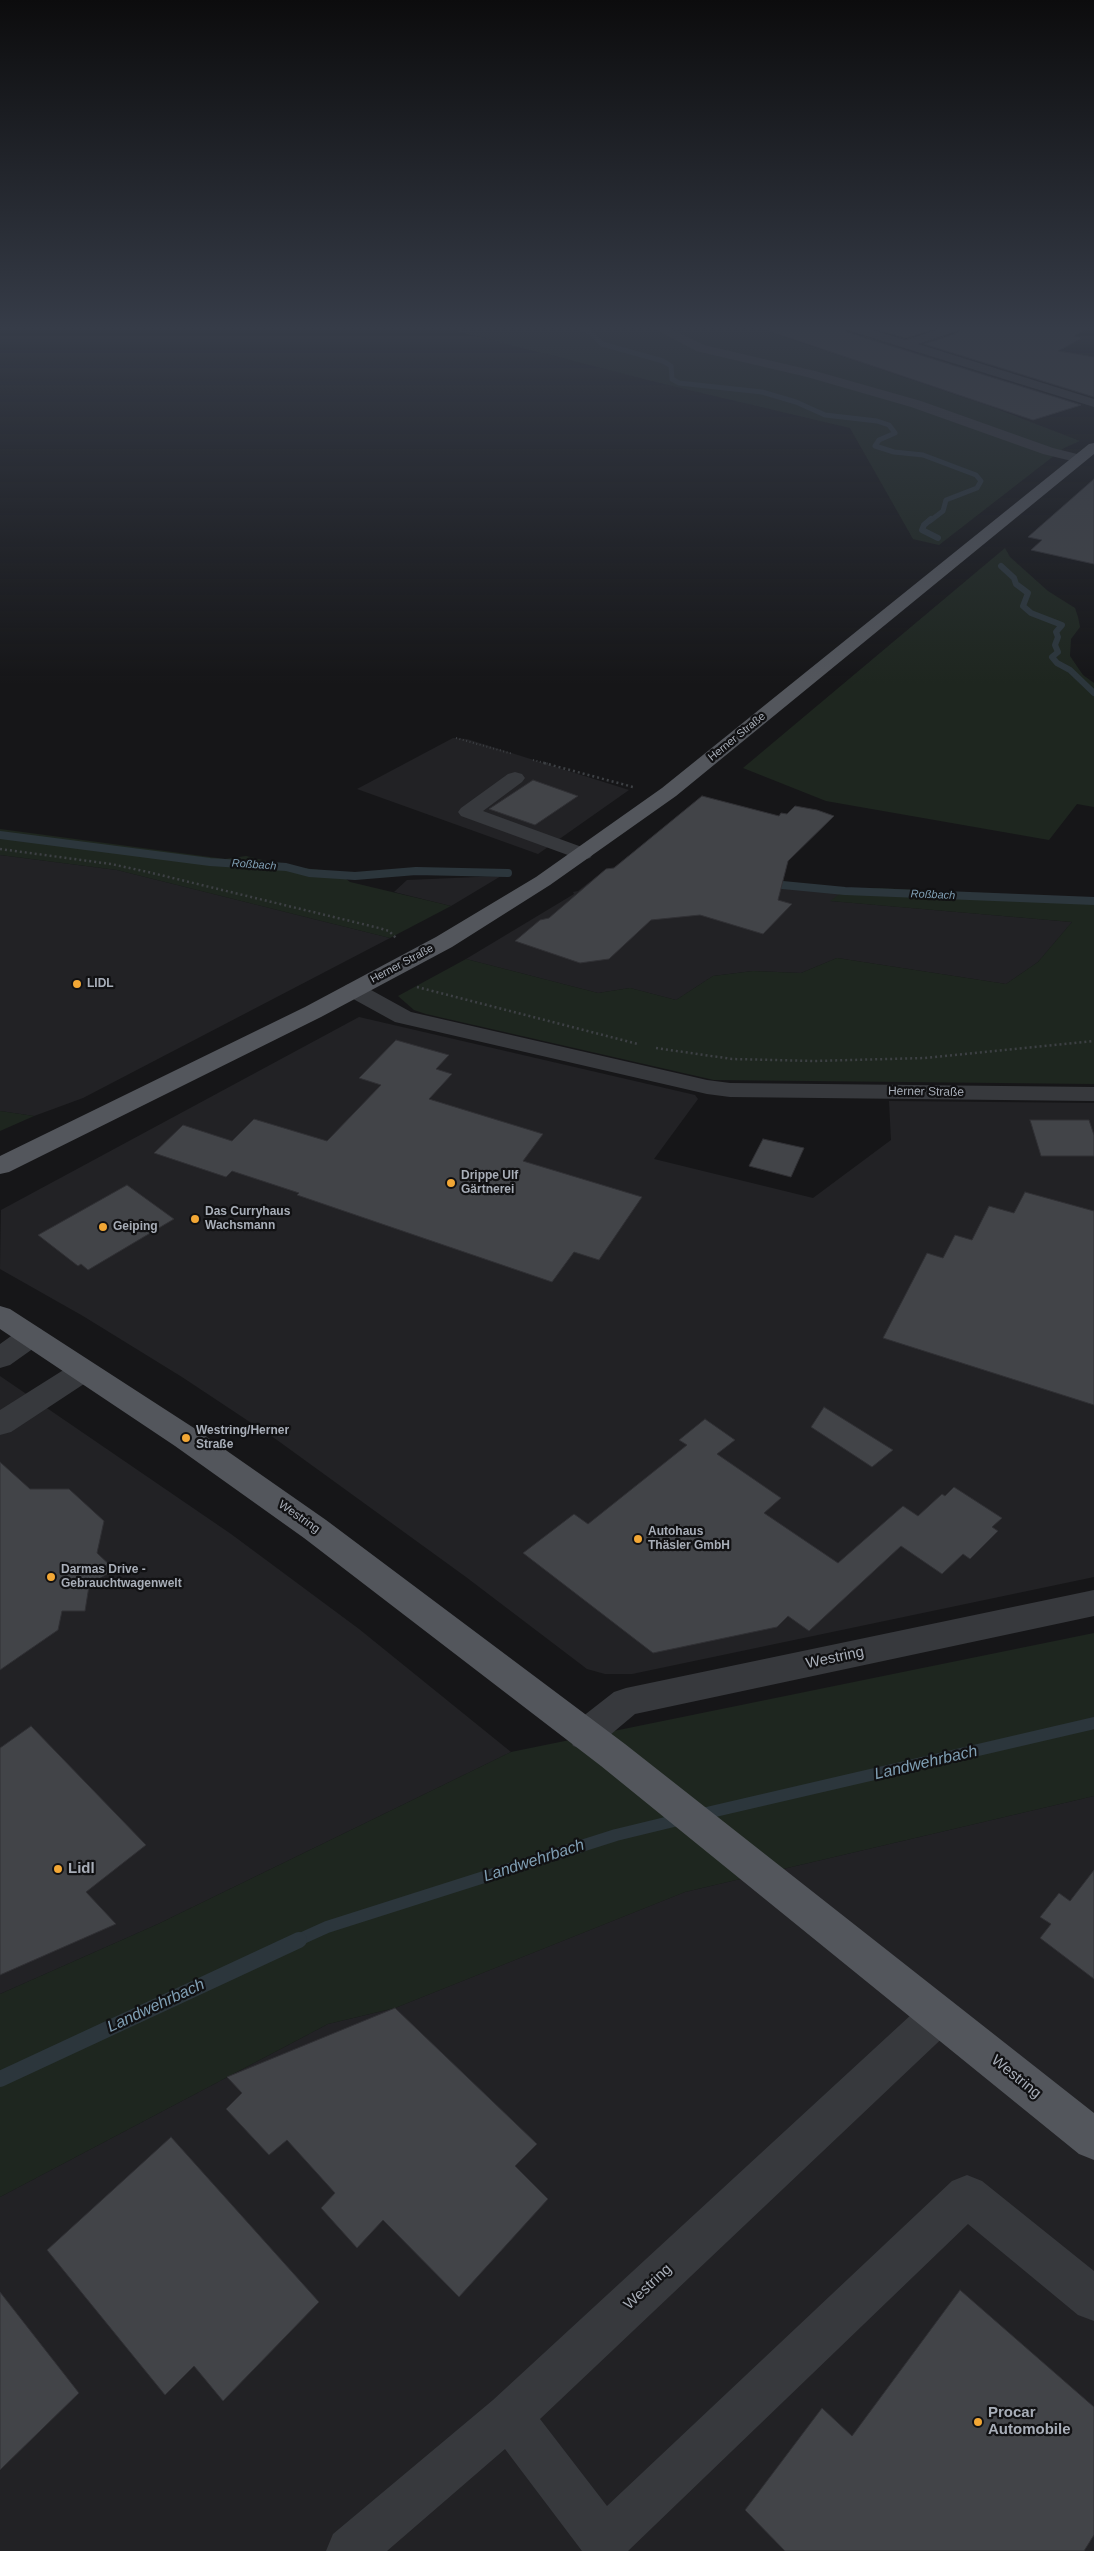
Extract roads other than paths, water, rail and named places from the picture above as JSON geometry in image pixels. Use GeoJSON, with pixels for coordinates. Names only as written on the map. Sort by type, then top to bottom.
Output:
{"type":"FeatureCollection","features":[{"type":"Feature","properties":{"kind":"main road","name":"Herner Straße"},"geometry":{"type":"LineString","coordinates":[[0,1166],[196,1071],[354,990],[479,921],[583,854],[669,792],[1094,447]]}},
{"type":"Feature","properties":{"kind":"main road","name":"Westring"},"geometry":{"type":"LineString","coordinates":[[0,1316],[186,1438],[315,1529],[599,1745],[1094,2139]]}},
{"type":"Feature","properties":{"kind":"street"},"geometry":{"type":"LineString","coordinates":[[1034,446],[1080,459]]}},
{"type":"Feature","properties":{"kind":"street"},"geometry":{"type":"LineString","coordinates":[[515,778],[468,812],[583,854]]}},
{"type":"Feature","properties":{"kind":"street","name":"Herner Straße"},"geometry":{"type":"LineString","coordinates":[[354,990],[404,1017],[707,1087],[730,1090],[1094,1094]]}},
{"type":"Feature","properties":{"kind":"street"},"geometry":{"type":"LineString","coordinates":[[0,1358],[31,1336]]}},
{"type":"Feature","properties":{"kind":"street"},"geometry":{"type":"LineString","coordinates":[[0,1424],[83,1371]]}},
{"type":"Feature","properties":{"kind":"street","name":"Westring"},"geometry":{"type":"LineString","coordinates":[[599,1745],[626,1702],[1094,1603]]}},
{"type":"Feature","properties":{"kind":"street","name":"Westring"},"geometry":{"type":"LineString","coordinates":[[350,2551],[509,2416],[939,2016]]}},
{"type":"Feature","properties":{"kind":"street"},"geometry":{"type":"LineString","coordinates":[[509,2416],[604,2542],[967,2196],[1094,2299]]}},
{"type":"Feature","properties":{"kind":"waterway"},"geometry":{"type":"LineString","coordinates":[[875,446],[894,452],[923,455],[976,475],[981,481],[977,488],[946,500],[943,511],[930,521]]}},
{"type":"Feature","properties":{"kind":"waterway"},"geometry":{"type":"LineString","coordinates":[[931,519],[924,525],[922,530],[938,538]]}},
{"type":"Feature","properties":{"kind":"waterway"},"geometry":{"type":"LineString","coordinates":[[1001,566],[1014,578],[1016,584],[1028,593],[1023,606],[1031,613],[1062,625],[1056,632],[1058,637],[1055,645],[1058,652],[1052,657],[1057,663],[1070,670],[1094,693]]}},
{"type":"Feature","properties":{"kind":"waterway","name":"Roßbach"},"geometry":{"type":"LineString","coordinates":[[0,835],[210,862],[286,867],[309,873],[355,876],[416,871],[508,873]]}},
{"type":"Feature","properties":{"kind":"waterway","name":"Roßbach"},"geometry":{"type":"LineString","coordinates":[[772,884],[845,891],[1094,901]]}},
{"type":"Feature","properties":{"kind":"waterway","name":"Landwehrbach"},"geometry":{"type":"LineString","coordinates":[[698,1815],[1094,1723]]}},
{"type":"Feature","properties":{"kind":"waterway","name":"Landwehrbach"},"geometry":{"type":"LineString","coordinates":[[296,1941],[327,1927],[616,1835],[682,1819]]}},
{"type":"Feature","properties":{"kind":"waterway","name":"Landwehrbach"},"geometry":{"type":"LineString","coordinates":[[0,2079],[299,1940]]}},
{"type":"Feature","properties":{"kind":"place","name":"LIDL"},"geometry":{"type":"Point","coordinates":[77,984]}},
{"type":"Feature","properties":{"kind":"place","name":"Drippe Ulf Gärtnerei"},"geometry":{"type":"Point","coordinates":[451,1183]}},
{"type":"Feature","properties":{"kind":"place","name":"Das Curryhaus Wachsmann"},"geometry":{"type":"Point","coordinates":[195,1219]}},
{"type":"Feature","properties":{"kind":"place","name":"Geiping"},"geometry":{"type":"Point","coordinates":[103,1227]}},
{"type":"Feature","properties":{"kind":"place","name":"Westring/Herner Straße"},"geometry":{"type":"Point","coordinates":[186,1438]}},
{"type":"Feature","properties":{"kind":"place","name":"Autohaus Thäsler GmbH"},"geometry":{"type":"Point","coordinates":[638,1539]}},
{"type":"Feature","properties":{"kind":"place","name":"Darmas Drive - Gebrauchtwagenwelt"},"geometry":{"type":"Point","coordinates":[51,1577]}},
{"type":"Feature","properties":{"kind":"place","name":"Lidl"},"geometry":{"type":"Point","coordinates":[58,1869]}},
{"type":"Feature","properties":{"kind":"place","name":"Procar Automobile"},"geometry":{"type":"Point","coordinates":[978,2422]}}]}
